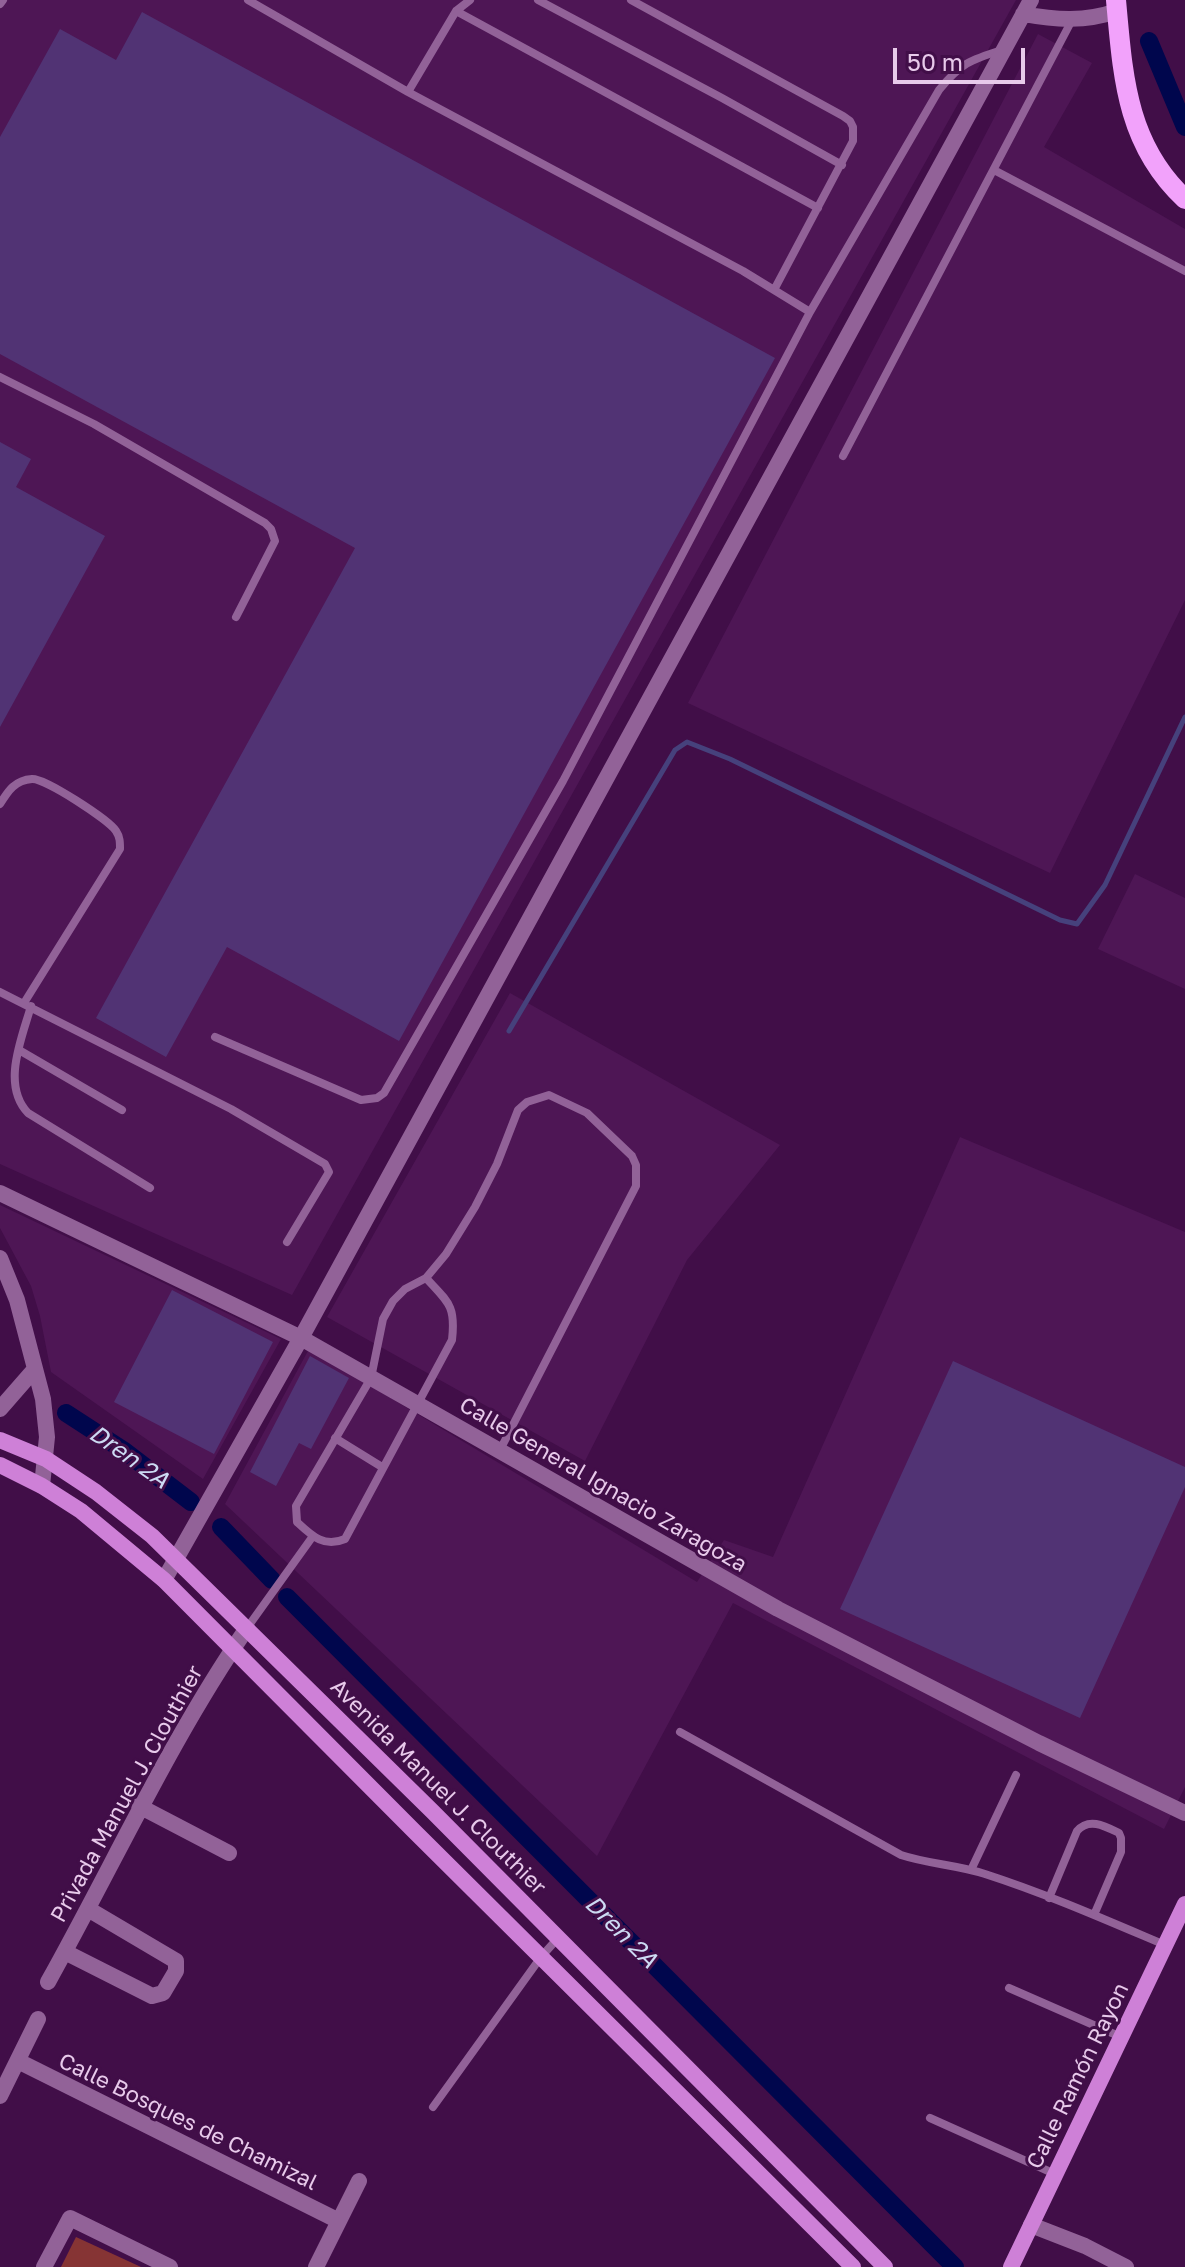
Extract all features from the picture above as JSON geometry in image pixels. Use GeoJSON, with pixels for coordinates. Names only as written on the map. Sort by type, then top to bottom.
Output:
{"type":"FeatureCollection","features":[{"type":"Feature","properties":{"kind":"main road"},"geometry":{"type":"LineString","coordinates":[[1117,6],[1126,83],[1136,126],[1165,180],[1185,199]]}},
{"type":"Feature","properties":{"kind":"main road","name":"Avenida Manuel J. Clouthier"},"geometry":{"type":"LineString","coordinates":[[0,1440],[46,1459],[96,1492],[152,1536],[885,2267]]}},
{"type":"Feature","properties":{"kind":"main road"},"geometry":{"type":"LineString","coordinates":[[0,1465],[42,1486],[81,1511],[164,1580],[853,2267]]}},
{"type":"Feature","properties":{"kind":"main road","name":"Calle Ramón Rayon"},"geometry":{"type":"LineString","coordinates":[[1011,2267],[1185,1904]]}},
{"type":"Feature","properties":{"kind":"street"},"geometry":{"type":"LineString","coordinates":[[164,1580],[301,1338],[1027,7],[1045,18],[1072,20],[1102,16],[1117,6]]}},
{"type":"Feature","properties":{"kind":"street","name":"Calle General Ignacio Zaragoza"},"geometry":{"type":"LineString","coordinates":[[0,1193],[301,1338],[792,1616],[971,1709],[1185,1813]]}},
{"type":"Feature","properties":{"kind":"street"},"geometry":{"type":"LineString","coordinates":[[2,1268],[27,1335],[46,1415],[46,1459],[42,1486]]}},
{"type":"Feature","properties":{"kind":"street"},"geometry":{"type":"LineString","coordinates":[[0,1409],[34,1370]]}},
{"type":"Feature","properties":{"kind":"street","name":"Privada Manuel J. Clouthier"},"geometry":{"type":"LineString","coordinates":[[48,1982],[139,1806],[247,1628]]}},
{"type":"Feature","properties":{"kind":"street"},"geometry":{"type":"LineString","coordinates":[[139,1806],[229,1853]]}},
{"type":"Feature","properties":{"kind":"street"},"geometry":{"type":"LineString","coordinates":[[65,1952],[149,1995],[163,1993],[176,1971],[176,1961],[88,1909]]}},
{"type":"Feature","properties":{"kind":"street"},"geometry":{"type":"LineString","coordinates":[[0,2096],[38,2019]]}},
{"type":"Feature","properties":{"kind":"street","name":"Calle Bosques de Chamizal"},"geometry":{"type":"LineString","coordinates":[[18,2061],[339,2221]]}},
{"type":"Feature","properties":{"kind":"street"},"geometry":{"type":"LineString","coordinates":[[316,2267],[359,2181]]}},
{"type":"Feature","properties":{"kind":"street"},"geometry":{"type":"LineString","coordinates":[[44,2267],[70,2218],[170,2267]]}},
{"type":"Feature","properties":{"kind":"street"},"geometry":{"type":"LineString","coordinates":[[1031,2225],[1085,2246],[1126,2267]]}},
{"type":"Feature","properties":{"kind":"lane"},"geometry":{"type":"LineString","coordinates":[[248,0],[408,92],[743,271],[810,312]]}},
{"type":"Feature","properties":{"kind":"lane"},"geometry":{"type":"LineString","coordinates":[[408,92],[456,11],[470,0]]}},
{"type":"Feature","properties":{"kind":"lane"},"geometry":{"type":"LineString","coordinates":[[538,0],[842,165]]}},
{"type":"Feature","properties":{"kind":"lane"},"geometry":{"type":"LineString","coordinates":[[631,0],[850,121],[853,141],[774,290]]}},
{"type":"Feature","properties":{"kind":"lane"},"geometry":{"type":"LineString","coordinates":[[456,11],[818,208]]}},
{"type":"Feature","properties":{"kind":"lane"},"geometry":{"type":"LineString","coordinates":[[843,456],[1072,20]]}},
{"type":"Feature","properties":{"kind":"lane"},"geometry":{"type":"LineString","coordinates":[[215,1037],[361,1100],[377,1098],[384,1093],[563,781],[810,312],[939,90],[968,61],[1003,50]]}},
{"type":"Feature","properties":{"kind":"lane"},"geometry":{"type":"LineString","coordinates":[[994,170],[1185,271]]}},
{"type":"Feature","properties":{"kind":"lane"},"geometry":{"type":"LineString","coordinates":[[0,377],[94,424],[271,529],[275,541],[236,617]]}},
{"type":"Feature","properties":{"kind":"lane"},"geometry":{"type":"LineString","coordinates":[[0,804],[10,788],[19,782],[38,779],[81,803],[114,828],[120,840],[120,849],[28,1005],[14,1081],[21,1106],[28,1113],[150,1188]]}},
{"type":"Feature","properties":{"kind":"lane"},"geometry":{"type":"LineString","coordinates":[[0,992],[231,1109],[325,1164],[329,1172],[287,1242]]}},
{"type":"Feature","properties":{"kind":"lane"},"geometry":{"type":"LineString","coordinates":[[19,1050],[122,1110]]}},
{"type":"Feature","properties":{"kind":"lane"},"geometry":{"type":"LineString","coordinates":[[426,1278],[450,1305],[454,1317],[452,1340],[345,1539],[330,1543],[313,1536],[297,1522],[296,1506],[371,1378],[383,1319],[393,1301],[405,1289],[426,1278],[446,1254],[497,1164],[518,1110],[527,1102],[549,1095],[587,1113],[632,1156],[636,1165],[636,1186],[500,1450]]}},
{"type":"Feature","properties":{"kind":"lane"},"geometry":{"type":"LineString","coordinates":[[335,1438],[382,1467]]}},
{"type":"Feature","properties":{"kind":"lane"},"geometry":{"type":"LineString","coordinates":[[247,1628],[313,1536]]}},
{"type":"Feature","properties":{"kind":"lane"},"geometry":{"type":"LineString","coordinates":[[680,1732],[901,1855],[925,1863],[971,1870],[1165,1945]]}},
{"type":"Feature","properties":{"kind":"lane"},"geometry":{"type":"LineString","coordinates":[[971,1870],[1016,1775]]}},
{"type":"Feature","properties":{"kind":"lane"},"geometry":{"type":"LineString","coordinates":[[1049,1898],[1077,1831],[1082,1825],[1099,1824],[1119,1833],[1122,1845],[1094,1915]]}},
{"type":"Feature","properties":{"kind":"lane"},"geometry":{"type":"LineString","coordinates":[[433,2107],[558,1938]]}},
{"type":"Feature","properties":{"kind":"lane"},"geometry":{"type":"LineString","coordinates":[[1009,1988],[1121,2037]]}},
{"type":"Feature","properties":{"kind":"lane"},"geometry":{"type":"LineString","coordinates":[[930,2118],[1055,2174]]}},
{"type":"Feature","properties":{"kind":"shaded area"},"geometry":{"type":"Polygon","coordinates":[[[0,0],[1016,0],[292,1295],[0,1164],[0,0]]]}},
{"type":"Feature","properties":{"kind":"shaded area"},"geometry":{"type":"Polygon","coordinates":[[[1038,34],[1092,63],[1044,147],[1185,229],[1185,600],[1050,873],[688,703],[1038,34]]]}},
{"type":"Feature","properties":{"kind":"shaded area"},"geometry":{"type":"Polygon","coordinates":[[[1135,874],[1185,898],[1185,989],[1098,949],[1135,874]]]}},
{"type":"Feature","properties":{"kind":"shaded area"},"geometry":{"type":"Polygon","coordinates":[[[510,993],[780,1145],[687,1260],[585,1461],[327,1317],[510,993]]]}},
{"type":"Feature","properties":{"kind":"shaded area"},"geometry":{"type":"Polygon","coordinates":[[[960,1137],[1185,1232],[1185,1787],[1164,1829],[733,1603],[597,1856],[225,1504],[309,1349],[697,1582],[724,1540],[773,1557],[960,1137]]]}},
{"type":"Feature","properties":{"kind":"shaded area"},"geometry":{"type":"Polygon","coordinates":[[[0,1205],[281,1339],[203,1479],[51,1372],[31,1286],[0,1228],[0,1205]]]}},
{"type":"Feature","properties":{"kind":"shaded area"},"geometry":{"type":"Polygon","coordinates":[[[76,2237],[141,2267],[61,2267],[76,2237]]]}},
{"type":"Feature","properties":{"kind":"building"},"geometry":{"type":"Polygon","coordinates":[[[142,12],[775,358],[399,1041],[227,947],[166,1057],[96,1018],[355,548],[0,354],[0,137],[60,29],[116,60],[142,12]]]}},
{"type":"Feature","properties":{"kind":"building"},"geometry":{"type":"Polygon","coordinates":[[[0,442],[31,459],[16,487],[105,536],[0,727],[0,442]]]}},
{"type":"Feature","properties":{"kind":"building"},"geometry":{"type":"Polygon","coordinates":[[[172,1290],[273,1342],[214,1454],[114,1402],[172,1290]]]}},
{"type":"Feature","properties":{"kind":"building"},"geometry":{"type":"Polygon","coordinates":[[[310,1356],[349,1378],[311,1449],[299,1443],[276,1486],[250,1472],[310,1356]]]}},
{"type":"Feature","properties":{"kind":"building"},"geometry":{"type":"Polygon","coordinates":[[[953,1361],[1185,1467],[1185,1487],[1080,1718],[840,1609],[953,1361]]]}},
{"type":"Feature","properties":{"kind":"waterway"},"geometry":{"type":"LineString","coordinates":[[1149,41],[1185,127]]}},
{"type":"Feature","properties":{"kind":"waterway"},"geometry":{"type":"LineString","coordinates":[[509,1031],[675,750],[687,742],[730,759],[1060,920],[1077,924],[1105,885],[1185,717]]}},
{"type":"Feature","properties":{"kind":"waterway","name":"Dren 2A"},"geometry":{"type":"LineString","coordinates":[[66,1413],[123,1450],[191,1502]]}},
{"type":"Feature","properties":{"kind":"waterway","name":"Dren 2A"},"geometry":{"type":"LineString","coordinates":[[221,1527],[272,1580]]}},
{"type":"Feature","properties":{"kind":"waterway","name":"Dren 2A"},"geometry":{"type":"LineString","coordinates":[[287,1597],[955,2267]]}}]}
